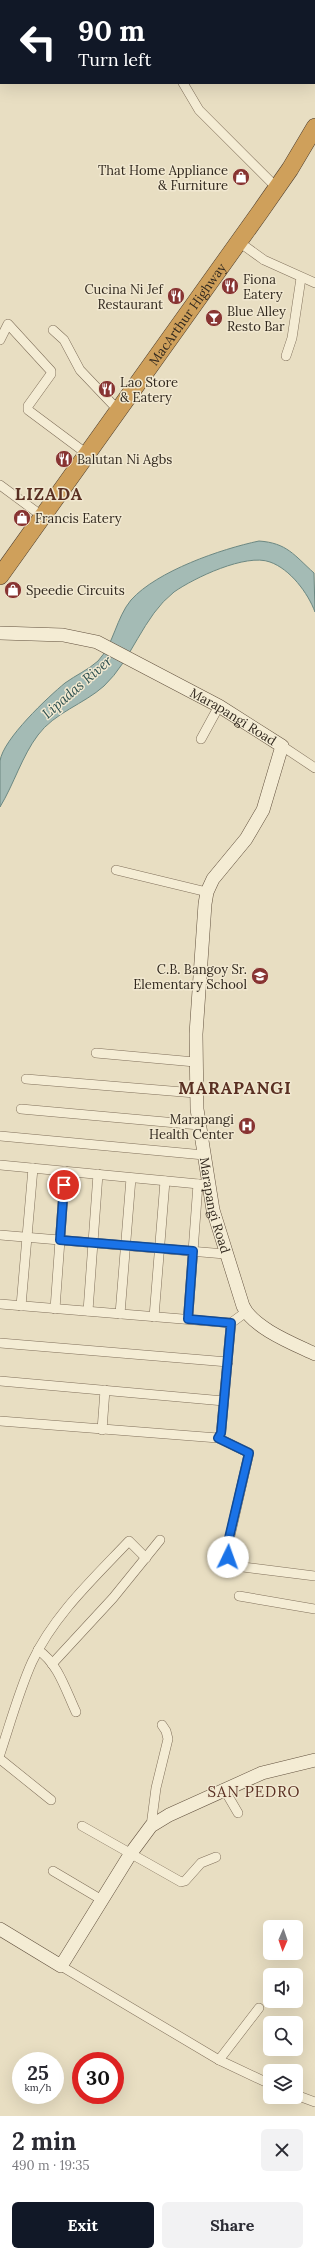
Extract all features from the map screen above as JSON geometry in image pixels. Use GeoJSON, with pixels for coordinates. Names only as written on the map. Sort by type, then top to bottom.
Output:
{"type":"FeatureCollection","features":[{"type":"Feature","properties":{"kind":"highway","name":"MacArthur Highway"},"geometry":{"type":"LineString","coordinates":[[0,576],[277,188],[315,126]]}},
{"type":"Feature","properties":{"kind":"street"},"geometry":{"type":"LineString","coordinates":[[184,84],[199,110],[277,188]]}},
{"type":"Feature","properties":{"kind":"street"},"geometry":{"type":"LineString","coordinates":[[239,242],[264,260],[315,283]]}},
{"type":"Feature","properties":{"kind":"street"},"geometry":{"type":"LineString","coordinates":[[286,356],[292,338],[301,278]]}},
{"type":"Feature","properties":{"kind":"street"},"geometry":{"type":"LineString","coordinates":[[0,340],[8,324],[51,370],[51,374],[28,406],[28,410],[87,454]]}},
{"type":"Feature","properties":{"kind":"street"},"geometry":{"type":"LineString","coordinates":[[53,330],[64,340],[80,370],[118,410]]}},
{"type":"Feature","properties":{"kind":"street"},"geometry":{"type":"LineString","coordinates":[[0,485],[42,516]]}},
{"type":"Feature","properties":{"kind":"street","name":"Marapangi Road"},"geometry":{"type":"LineString","coordinates":[[0,633],[77,637],[105,645],[132,661],[219,706],[282,746],[269,792],[256,824],[246,839],[220,869],[207,892],[195,1062],[195,1093],[204,1155],[203,1184],[225,1254],[246,1312],[260,1325],[315,1354]]}},
{"type":"Feature","properties":{"kind":"street"},"geometry":{"type":"LineString","coordinates":[[201,739],[219,706]]}},
{"type":"Feature","properties":{"kind":"street"},"geometry":{"type":"LineString","coordinates":[[282,746],[315,768]]}},
{"type":"Feature","properties":{"kind":"street"},"geometry":{"type":"LineString","coordinates":[[116,870],[207,892]]}},
{"type":"Feature","properties":{"kind":"street"},"geometry":{"type":"LineString","coordinates":[[96,1053],[195,1062]]}},
{"type":"Feature","properties":{"kind":"street"},"geometry":{"type":"LineString","coordinates":[[26,1079],[195,1093]]}},
{"type":"Feature","properties":{"kind":"street"},"geometry":{"type":"LineString","coordinates":[[20,1109],[199,1125]]}},
{"type":"Feature","properties":{"kind":"street"},"geometry":{"type":"LineString","coordinates":[[0,1136],[204,1155]]}},
{"type":"Feature","properties":{"kind":"street"},"geometry":{"type":"LineString","coordinates":[[0,1165],[203,1184],[193,1251],[188,1319]]}},
{"type":"Feature","properties":{"kind":"street"},"geometry":{"type":"LineString","coordinates":[[21,1306],[33,1168]]}},
{"type":"Feature","properties":{"kind":"street"},"geometry":{"type":"LineString","coordinates":[[55,1308],[65,1171]]}},
{"type":"Feature","properties":{"kind":"street"},"geometry":{"type":"LineString","coordinates":[[88,1311],[98,1174]]}},
{"type":"Feature","properties":{"kind":"street"},"geometry":{"type":"LineString","coordinates":[[120,1314],[131,1178]]}},
{"type":"Feature","properties":{"kind":"street"},"geometry":{"type":"LineString","coordinates":[[154,1317],[165,1181]]}},
{"type":"Feature","properties":{"kind":"street"},"geometry":{"type":"LineString","coordinates":[[0,1235],[225,1254]]}},
{"type":"Feature","properties":{"kind":"street"},"geometry":{"type":"LineString","coordinates":[[0,1304],[231,1323],[246,1312]]}},
{"type":"Feature","properties":{"kind":"street"},"geometry":{"type":"LineString","coordinates":[[218,1438],[221,1433],[231,1323]]}},
{"type":"Feature","properties":{"kind":"street"},"geometry":{"type":"LineString","coordinates":[[0,1343],[228,1362]]}},
{"type":"Feature","properties":{"kind":"street"},"geometry":{"type":"LineString","coordinates":[[0,1381],[224,1401]]}},
{"type":"Feature","properties":{"kind":"street"},"geometry":{"type":"LineString","coordinates":[[102,1430],[105,1390]]}},
{"type":"Feature","properties":{"kind":"street"},"geometry":{"type":"LineString","coordinates":[[0,1421],[218,1438],[249,1453],[228,1545],[228,1557],[231,1562],[243,1567],[315,1576]]}},
{"type":"Feature","properties":{"kind":"street"},"geometry":{"type":"LineString","coordinates":[[52,1664],[146,1558],[160,1540]]}},
{"type":"Feature","properties":{"kind":"street"},"geometry":{"type":"LineString","coordinates":[[0,1754],[27,1676],[38,1650],[52,1627],[76,1597],[129,1541],[146,1558]]}},
{"type":"Feature","properties":{"kind":"street"},"geometry":{"type":"LineString","coordinates":[[239,1596],[315,1609]]}},
{"type":"Feature","properties":{"kind":"street"},"geometry":{"type":"LineString","coordinates":[[38,1650],[52,1664],[76,1712]]}},
{"type":"Feature","properties":{"kind":"street"},"geometry":{"type":"LineString","coordinates":[[151,1826],[156,1788],[168,1739],[162,1725]]}},
{"type":"Feature","properties":{"kind":"street"},"geometry":{"type":"LineString","coordinates":[[0,1759],[51,1800]]}},
{"type":"Feature","properties":{"kind":"street"},"geometry":{"type":"LineString","coordinates":[[61,1966],[130,1853],[151,1826],[166,1817],[224,1789],[262,1773],[315,1760]]}},
{"type":"Feature","properties":{"kind":"street"},"geometry":{"type":"LineString","coordinates":[[224,1789],[238,1812]]}},
{"type":"Feature","properties":{"kind":"street"},"geometry":{"type":"LineString","coordinates":[[82,1826],[180,1882],[187,1879],[201,1863],[216,1857]]}},
{"type":"Feature","properties":{"kind":"street"},"geometry":{"type":"LineString","coordinates":[[53,1871],[102,1900]]}},
{"type":"Feature","properties":{"kind":"street"},"geometry":{"type":"LineString","coordinates":[[0,1929],[220,2060],[263,2081]]}},
{"type":"Feature","properties":{"kind":"street"},"geometry":{"type":"LineString","coordinates":[[220,2060],[259,2008]]}},
{"type":"Feature","properties":{"kind":"street"},"geometry":{"type":"LineString","coordinates":[[303,2097],[315,2102]]}},
{"type":"Feature","properties":{"kind":"water","name":"Lipadas River"},"geometry":{"type":"Polygon","coordinates":[[[259,541],[277,544],[290,551],[314,573],[315,612],[308,597],[291,576],[277,565],[260,560],[248,561],[220,568],[183,586],[163,602],[154,613],[122,664],[104,686],[52,721],[38,735],[27,752],[0,807],[0,761],[9,742],[17,730],[57,689],[98,661],[108,647],[122,615],[131,600],[142,589],[190,563],[259,541]]]}},
{"type":"Feature","properties":{"kind":"place","name":"That Home Appliance & Furniture"},"geometry":{"type":"Point","coordinates":[241,177]}},
{"type":"Feature","properties":{"kind":"place","name":"Fiona Eatery"},"geometry":{"type":"Point","coordinates":[230,286]}},
{"type":"Feature","properties":{"kind":"place","name":"Cucina Ni Jef Restaurant"},"geometry":{"type":"Point","coordinates":[176,296]}},
{"type":"Feature","properties":{"kind":"place","name":"Blue Alley Resto Bar"},"geometry":{"type":"Point","coordinates":[214,318]}},
{"type":"Feature","properties":{"kind":"place","name":"Lao Store & Eatery"},"geometry":{"type":"Point","coordinates":[107,389]}},
{"type":"Feature","properties":{"kind":"place","name":"Balutan Ni Agbs"},"geometry":{"type":"Point","coordinates":[64,459]}},
{"type":"Feature","properties":{"kind":"place","name":"Francis Eatery"},"geometry":{"type":"Point","coordinates":[22,518]}},
{"type":"Feature","properties":{"kind":"place","name":"Speedie Circuits"},"geometry":{"type":"Point","coordinates":[13,590]}},
{"type":"Feature","properties":{"kind":"place","name":"C.B. Bangoy Sr. Elementary School"},"geometry":{"type":"Point","coordinates":[260,976]}},
{"type":"Feature","properties":{"kind":"place","name":"Marapangi Health Center"},"geometry":{"type":"Point","coordinates":[247,1126]}},
{"type":"Feature","properties":{"kind":"district","name":"LIZADA"},"geometry":{"type":"Point","coordinates":[49,494]}},
{"type":"Feature","properties":{"kind":"district","name":"MARAPANGI"},"geometry":{"type":"Point","coordinates":[235,1088]}},
{"type":"Feature","properties":{"kind":"district","name":"SAN PEDRO"},"geometry":{"type":"Point","coordinates":[254,1792]}},
{"type":"Feature","properties":{"kind":"route"},"geometry":{"type":"LineString","coordinates":[[64,1185],[60,1240],[193,1251],[188,1319],[231,1323],[221,1433],[218,1438],[249,1453],[229,1538],[227,1551],[228,1557]]}}]}
